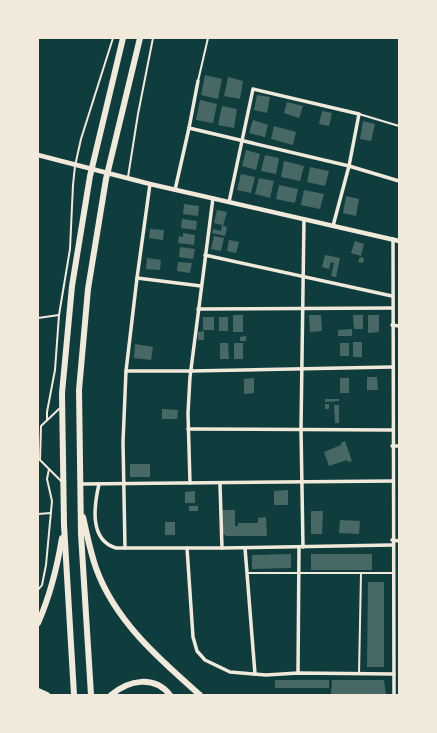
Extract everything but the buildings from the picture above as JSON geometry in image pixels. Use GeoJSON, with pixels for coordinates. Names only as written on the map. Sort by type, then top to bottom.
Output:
{"type":"FeatureCollection","features":[{"type":"Feature","properties":{"kind":"highway"},"geometry":{"type":"LineString","coordinates":[[74,695],[62,482],[62,406],[72,286],[90,176],[123,38]]}},
{"type":"Feature","properties":{"kind":"highway"},"geometry":{"type":"LineString","coordinates":[[91,695],[80,503],[79,390],[88,289],[106,179],[140,38]]}},
{"type":"Feature","properties":{"kind":"highway"},"geometry":{"type":"LineString","coordinates":[[80,503],[97,569],[114,603],[133,630],[148,647],[200,695]]}},
{"type":"Feature","properties":{"kind":"highway"},"geometry":{"type":"LineString","coordinates":[[38,623],[49,599],[58,563],[64,525]]}},
{"type":"Feature","properties":{"kind":"highway"},"geometry":{"type":"LineString","coordinates":[[111,695],[123,686],[146,681],[164,687],[170,695]]}},
{"type":"Feature","properties":{"kind":"highway"},"geometry":{"type":"LineString","coordinates":[[38,691],[47,695]]}},
{"type":"Feature","properties":{"kind":"street"},"geometry":{"type":"LineString","coordinates":[[175,190],[198,81]]}},
{"type":"Feature","properties":{"kind":"street"},"geometry":{"type":"LineString","coordinates":[[229,202],[253,89],[359,114],[349,166],[333,226]]}},
{"type":"Feature","properties":{"kind":"street"},"geometry":{"type":"LineString","coordinates":[[189,128],[349,166],[399,181]]}},
{"type":"Feature","properties":{"kind":"street"},"geometry":{"type":"LineString","coordinates":[[38,155],[128,179],[399,241]]}},
{"type":"Feature","properties":{"kind":"street"},"geometry":{"type":"LineString","coordinates":[[125,548],[123,442],[126,371],[150,184]]}},
{"type":"Feature","properties":{"kind":"street"},"geometry":{"type":"LineString","coordinates":[[190,483],[188,429],[191,371],[212,198]]}},
{"type":"Feature","properties":{"kind":"street"},"geometry":{"type":"LineString","coordinates":[[298,673],[302,482],[301,429],[304,219]]}},
{"type":"Feature","properties":{"kind":"street"},"geometry":{"type":"LineString","coordinates":[[393,239],[392,543],[394,695]]}},
{"type":"Feature","properties":{"kind":"street"},"geometry":{"type":"LineString","coordinates":[[205,255],[392,296]]}},
{"type":"Feature","properties":{"kind":"street"},"geometry":{"type":"LineString","coordinates":[[137,278],[201,286]]}},
{"type":"Feature","properties":{"kind":"street"},"geometry":{"type":"LineString","coordinates":[[198,309],[392,308]]}},
{"type":"Feature","properties":{"kind":"street"},"geometry":{"type":"LineString","coordinates":[[392,325],[399,326]]}},
{"type":"Feature","properties":{"kind":"street"},"geometry":{"type":"LineString","coordinates":[[126,371],[392,367]]}},
{"type":"Feature","properties":{"kind":"street"},"geometry":{"type":"LineString","coordinates":[[188,429],[392,430]]}},
{"type":"Feature","properties":{"kind":"street"},"geometry":{"type":"LineString","coordinates":[[392,446],[399,446]]}},
{"type":"Feature","properties":{"kind":"street"},"geometry":{"type":"LineString","coordinates":[[80,484],[220,484],[392,481]]}},
{"type":"Feature","properties":{"kind":"street"},"geometry":{"type":"LineString","coordinates":[[99,484],[95,498],[97,531],[108,545],[125,548],[245,548],[392,543],[399,541]]}},
{"type":"Feature","properties":{"kind":"street"},"geometry":{"type":"LineString","coordinates":[[220,484],[222,548]]}},
{"type":"Feature","properties":{"kind":"street"},"geometry":{"type":"LineString","coordinates":[[187,548],[193,637],[197,651],[205,660],[230,672],[255,674],[394,674]]}},
{"type":"Feature","properties":{"kind":"street"},"geometry":{"type":"LineString","coordinates":[[245,548],[255,674]]}},
{"type":"Feature","properties":{"kind":"lane"},"geometry":{"type":"LineString","coordinates":[[47,420],[47,412],[55,370],[59,315],[70,248],[73,185],[76,166],[82,139],[112,38]]}},
{"type":"Feature","properties":{"kind":"lane"},"geometry":{"type":"LineString","coordinates":[[128,179],[138,114],[153,38]]}},
{"type":"Feature","properties":{"kind":"lane"},"geometry":{"type":"LineString","coordinates":[[198,81],[208,38]]}},
{"type":"Feature","properties":{"kind":"lane"},"geometry":{"type":"LineString","coordinates":[[359,114],[399,126]]}},
{"type":"Feature","properties":{"kind":"lane"},"geometry":{"type":"LineString","coordinates":[[38,318],[59,315]]}},
{"type":"Feature","properties":{"kind":"lane"},"geometry":{"type":"LineString","coordinates":[[62,406],[41,426],[40,460],[62,482]]}},
{"type":"Feature","properties":{"kind":"lane"},"geometry":{"type":"LineString","coordinates":[[38,590],[42,586],[46,571],[52,496],[48,479],[49,468]]}},
{"type":"Feature","properties":{"kind":"lane"},"geometry":{"type":"LineString","coordinates":[[38,514],[51,513]]}},
{"type":"Feature","properties":{"kind":"lane"},"geometry":{"type":"LineString","coordinates":[[248,573],[393,573]]}},
{"type":"Feature","properties":{"kind":"lane"},"geometry":{"type":"LineString","coordinates":[[359,674],[361,573]]}}]}
